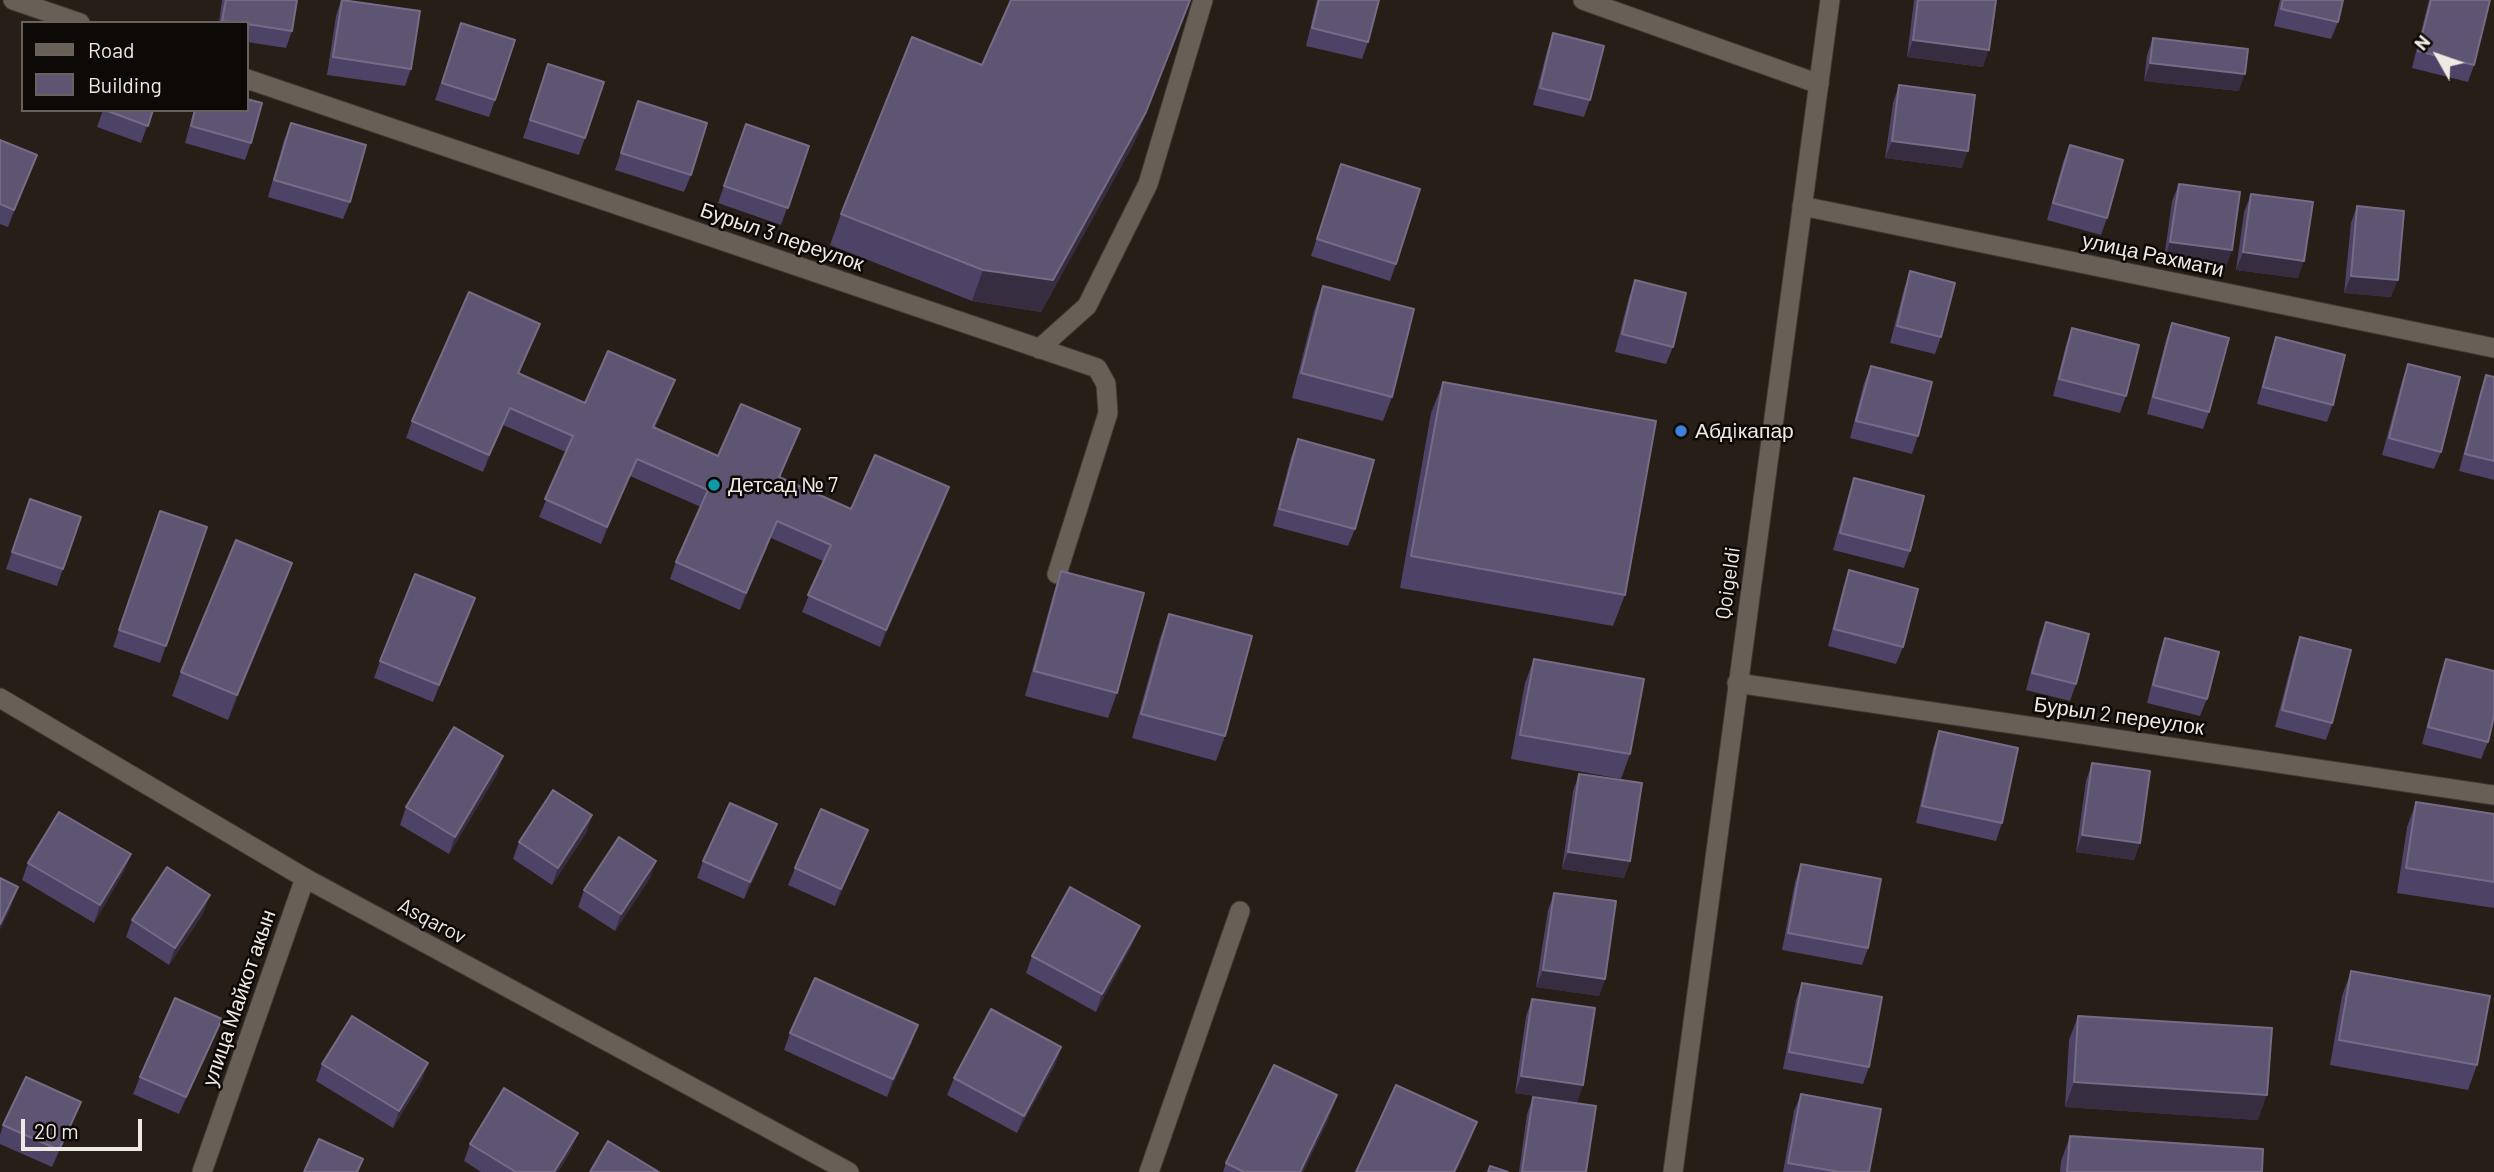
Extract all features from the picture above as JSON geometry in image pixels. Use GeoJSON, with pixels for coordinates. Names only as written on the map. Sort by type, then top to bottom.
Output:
{"type":"FeatureCollection","features":[{"type":"Feature","properties":{"kind":"street"},"geometry":{"type":"LineString","coordinates":[[13,0],[74,21]]}},
{"type":"Feature","properties":{"kind":"street"},"geometry":{"type":"LineString","coordinates":[[1038,349],[1087,306],[1148,184],[1203,0]]}},
{"type":"Feature","properties":{"kind":"street"},"geometry":{"type":"LineString","coordinates":[[1583,0],[1819,84]]}},
{"type":"Feature","properties":{"kind":"street","name":"Qoigeldi"},"geometry":{"type":"LineString","coordinates":[[1673,1172],[1830,0]]}},
{"type":"Feature","properties":{"kind":"street","name":"Бурыл 3 переулок"},"geometry":{"type":"LineString","coordinates":[[248,79],[1097,368],[1106,384],[1108,413],[1057,574]]}},
{"type":"Feature","properties":{"kind":"street","name":"улица Рахмати"},"geometry":{"type":"LineString","coordinates":[[1802,206],[2494,348]]}},
{"type":"Feature","properties":{"kind":"street","name":"Бурыл 2 переулок"},"geometry":{"type":"LineString","coordinates":[[1737,682],[2494,795]]}},
{"type":"Feature","properties":{"kind":"street","name":"Asqarov"},"geometry":{"type":"LineString","coordinates":[[0,698],[305,878],[849,1172]]}},
{"type":"Feature","properties":{"kind":"street","name":"улица Майкот акын"},"geometry":{"type":"LineString","coordinates":[[202,1172],[305,878]]}},
{"type":"Feature","properties":{"kind":"street"},"geometry":{"type":"LineString","coordinates":[[1149,1172],[1240,911]]}},
{"type":"Feature","properties":{"kind":"building"},"geometry":{"type":"Polygon","coordinates":[[[226,0],[297,0],[292,31],[248,24],[248,21],[222,21],[226,0]]]}},
{"type":"Feature","properties":{"kind":"building"},"geometry":{"type":"Polygon","coordinates":[[[342,0],[420,11],[411,69],[333,57],[342,0]]]}},
{"type":"Feature","properties":{"kind":"building"},"geometry":{"type":"Polygon","coordinates":[[[1011,0],[1190,0],[1146,112],[1053,280],[983,270],[841,214],[912,37],[982,65],[1011,0]]]}},
{"type":"Feature","properties":{"kind":"building"},"geometry":{"type":"Polygon","coordinates":[[[1319,0],[1379,0],[1368,42],[1312,28],[1319,0]]]}},
{"type":"Feature","properties":{"kind":"building"},"geometry":{"type":"Polygon","coordinates":[[[1918,0],[1996,0],[1989,50],[1913,40],[1918,0]]]}},
{"type":"Feature","properties":{"kind":"building"},"geometry":{"type":"Polygon","coordinates":[[[2283,0],[2343,0],[2338,22],[2281,9],[2283,0]]]}},
{"type":"Feature","properties":{"kind":"building"},"geometry":{"type":"Polygon","coordinates":[[[2431,0],[2490,0],[2474,65],[2418,51],[2431,0]]]}},
{"type":"Feature","properties":{"kind":"building"},"geometry":{"type":"Polygon","coordinates":[[[461,23],[515,40],[495,100],[442,83],[461,23]]]}},
{"type":"Feature","properties":{"kind":"building"},"geometry":{"type":"Polygon","coordinates":[[[1553,33],[1604,46],[1590,100],[1540,88],[1553,33]]]}},
{"type":"Feature","properties":{"kind":"building"},"geometry":{"type":"Polygon","coordinates":[[[2153,38],[2248,49],[2245,74],[2150,63],[2153,38]]]}},
{"type":"Feature","properties":{"kind":"building"},"geometry":{"type":"Polygon","coordinates":[[[548,64],[604,82],[585,138],[530,120],[548,64]]]}},
{"type":"Feature","properties":{"kind":"building"},"geometry":{"type":"Polygon","coordinates":[[[1899,85],[1975,95],[1968,151],[1892,141],[1899,85]]]}},
{"type":"Feature","properties":{"kind":"building"},"geometry":{"type":"Polygon","coordinates":[[[248,99],[262,103],[251,143],[191,126],[194,112],[248,112],[248,99]]]}},
{"type":"Feature","properties":{"kind":"building"},"geometry":{"type":"Polygon","coordinates":[[[638,101],[707,123],[691,175],[621,153],[638,101]]]}},
{"type":"Feature","properties":{"kind":"building"},"geometry":{"type":"Polygon","coordinates":[[[110,112],[152,112],[148,126],[110,112]]]}},
{"type":"Feature","properties":{"kind":"building"},"geometry":{"type":"Polygon","coordinates":[[[291,123],[366,145],[350,202],[274,180],[291,123]]]}},
{"type":"Feature","properties":{"kind":"building"},"geometry":{"type":"Polygon","coordinates":[[[746,124],[809,146],[788,208],[724,186],[746,124]]]}},
{"type":"Feature","properties":{"kind":"building"},"geometry":{"type":"Polygon","coordinates":[[[0,140],[37,155],[14,210],[0,204],[0,140]]]}},
{"type":"Feature","properties":{"kind":"building"},"geometry":{"type":"Polygon","coordinates":[[[2070,145],[2123,160],[2107,218],[2053,203],[2070,145]]]}},
{"type":"Feature","properties":{"kind":"building"},"geometry":{"type":"Polygon","coordinates":[[[1341,164],[1420,189],[1396,264],[1317,239],[1341,164]]]}},
{"type":"Feature","properties":{"kind":"building"},"geometry":{"type":"Polygon","coordinates":[[[2179,184],[2240,192],[2232,250],[2170,242],[2179,184]]]}},
{"type":"Feature","properties":{"kind":"building"},"geometry":{"type":"Polygon","coordinates":[[[2251,194],[2313,202],[2304,261],[2243,252],[2251,194]]]}},
{"type":"Feature","properties":{"kind":"building"},"geometry":{"type":"Polygon","coordinates":[[[2357,206],[2404,211],[2398,280],[2351,276],[2357,206]]]}},
{"type":"Feature","properties":{"kind":"building"},"geometry":{"type":"Polygon","coordinates":[[[1910,271],[1955,283],[1941,337],[1897,326],[1910,271]]]}},
{"type":"Feature","properties":{"kind":"building"},"geometry":{"type":"Polygon","coordinates":[[[1635,280],[1686,293],[1673,347],[1622,334],[1635,280]]]}},
{"type":"Feature","properties":{"kind":"building"},"geometry":{"type":"Polygon","coordinates":[[[1323,286],[1414,309],[1392,397],[1301,373],[1323,286]]]}},
{"type":"Feature","properties":{"kind":"building","name":"Детсад № 7"},"geometry":{"type":"Polygon","coordinates":[[[469,292],[540,324],[518,373],[585,403],[608,351],[675,380],[653,427],[718,456],[741,404],[800,429],[779,477],[851,509],[875,455],[949,487],[886,630],[808,595],[831,545],[777,521],[746,593],[676,562],[708,490],[637,459],[607,527],[545,499],[573,436],[510,408],[489,455],[412,421],[469,292]]]}},
{"type":"Feature","properties":{"kind":"building"},"geometry":{"type":"Polygon","coordinates":[[[2172,323],[2229,338],[2209,412],[2153,397],[2172,323]]]}},
{"type":"Feature","properties":{"kind":"building"},"geometry":{"type":"Polygon","coordinates":[[[2072,328],[2139,345],[2126,396],[2059,379],[2072,328]]]}},
{"type":"Feature","properties":{"kind":"building"},"geometry":{"type":"Polygon","coordinates":[[[2276,337],[2345,355],[2333,405],[2263,387],[2276,337]]]}},
{"type":"Feature","properties":{"kind":"building"},"geometry":{"type":"Polygon","coordinates":[[[2408,364],[2460,377],[2441,452],[2389,438],[2408,364]]]}},
{"type":"Feature","properties":{"kind":"building"},"geometry":{"type":"Polygon","coordinates":[[[1871,366],[1932,382],[1918,436],[1856,421],[1871,366]]]}},
{"type":"Feature","properties":{"kind":"building"},"geometry":{"type":"Polygon","coordinates":[[[2486,375],[2494,377],[2494,461],[2465,454],[2486,375]]]}},
{"type":"Feature","properties":{"kind":"building"},"geometry":{"type":"Polygon","coordinates":[[[1443,382],[1656,421],[1625,595],[1411,556],[1443,382]]]}},
{"type":"Feature","properties":{"kind":"building"},"geometry":{"type":"Polygon","coordinates":[[[1298,439],[1374,460],[1355,529],[1279,509],[1298,439]]]}},
{"type":"Feature","properties":{"kind":"building"},"geometry":{"type":"Polygon","coordinates":[[[1854,478],[1924,496],[1910,551],[1840,533],[1854,478]]]}},
{"type":"Feature","properties":{"kind":"building"},"geometry":{"type":"Polygon","coordinates":[[[30,499],[81,517],[63,569],[12,552],[30,499]]]}},
{"type":"Feature","properties":{"kind":"building"},"geometry":{"type":"Polygon","coordinates":[[[160,511],[207,527],[166,646],[119,630],[160,511]]]}},
{"type":"Feature","properties":{"kind":"building"},"geometry":{"type":"Polygon","coordinates":[[[236,540],[292,563],[237,695],[181,672],[236,540]]]}},
{"type":"Feature","properties":{"kind":"building"},"geometry":{"type":"Polygon","coordinates":[[[1849,570],[1918,589],[1903,647],[1834,629],[1849,570]]]}},
{"type":"Feature","properties":{"kind":"building"},"geometry":{"type":"Polygon","coordinates":[[[1061,571],[1144,593],[1117,693],[1034,671],[1061,571]]]}},
{"type":"Feature","properties":{"kind":"building"},"geometry":{"type":"Polygon","coordinates":[[[415,574],[475,598],[439,685],[380,661],[415,574]]]}},
{"type":"Feature","properties":{"kind":"building"},"geometry":{"type":"Polygon","coordinates":[[[1169,614],[1252,636],[1225,736],[1141,714],[1169,614]]]}},
{"type":"Feature","properties":{"kind":"building"},"geometry":{"type":"Polygon","coordinates":[[[2046,622],[2089,634],[2076,684],[2032,673],[2046,622]]]}},
{"type":"Feature","properties":{"kind":"building"},"geometry":{"type":"Polygon","coordinates":[[[2300,637],[2351,650],[2332,723],[2282,710],[2300,637]]]}},
{"type":"Feature","properties":{"kind":"building"},"geometry":{"type":"Polygon","coordinates":[[[2165,638],[2219,652],[2207,699],[2153,685],[2165,638]]]}},
{"type":"Feature","properties":{"kind":"building"},"geometry":{"type":"Polygon","coordinates":[[[1534,659],[1644,679],[1630,754],[1520,735],[1534,659]]]}},
{"type":"Feature","properties":{"kind":"building"},"geometry":{"type":"Polygon","coordinates":[[[2446,659],[2494,671],[2494,717],[2488,742],[2428,727],[2446,659]]]}},
{"type":"Feature","properties":{"kind":"building"},"geometry":{"type":"Polygon","coordinates":[[[454,727],[503,756],[455,837],[406,807],[454,727]]]}},
{"type":"Feature","properties":{"kind":"building"},"geometry":{"type":"Polygon","coordinates":[[[1939,731],[2018,748],[2002,823],[1922,806],[1939,731]]]}},
{"type":"Feature","properties":{"kind":"building"},"geometry":{"type":"Polygon","coordinates":[[[2092,763],[2150,771],[2140,843],[2082,835],[2092,763]]]}},
{"type":"Feature","properties":{"kind":"building"},"geometry":{"type":"Polygon","coordinates":[[[1579,774],[1642,783],[1630,861],[1568,852],[1579,774]]]}},
{"type":"Feature","properties":{"kind":"building"},"geometry":{"type":"Polygon","coordinates":[[[553,790],[592,815],[558,868],[519,842],[553,790]]]}},
{"type":"Feature","properties":{"kind":"building"},"geometry":{"type":"Polygon","coordinates":[[[2416,802],[2494,814],[2494,882],[2406,868],[2416,802]]]}},
{"type":"Feature","properties":{"kind":"building"},"geometry":{"type":"Polygon","coordinates":[[[730,803],[777,824],[750,882],[703,861],[730,803]]]}},
{"type":"Feature","properties":{"kind":"building"},"geometry":{"type":"Polygon","coordinates":[[[821,809],[868,830],[841,889],[795,868],[821,809]]]}},
{"type":"Feature","properties":{"kind":"building"},"geometry":{"type":"Polygon","coordinates":[[[59,812],[131,854],[100,905],[28,863],[59,812]]]}},
{"type":"Feature","properties":{"kind":"building"},"geometry":{"type":"Polygon","coordinates":[[[619,837],[656,861],[621,914],[584,890],[619,837]]]}},
{"type":"Feature","properties":{"kind":"building"},"geometry":{"type":"Polygon","coordinates":[[[1801,864],[1881,879],[1868,948],[1788,933],[1801,864]]]}},
{"type":"Feature","properties":{"kind":"building"},"geometry":{"type":"Polygon","coordinates":[[[167,867],[210,895],[175,948],[132,920],[167,867]]]}},
{"type":"Feature","properties":{"kind":"building"},"geometry":{"type":"Polygon","coordinates":[[[0,878],[18,887],[0,924],[0,878]]]}},
{"type":"Feature","properties":{"kind":"building"},"geometry":{"type":"Polygon","coordinates":[[[1070,887],[1140,926],[1102,994],[1032,956],[1070,887]]]}},
{"type":"Feature","properties":{"kind":"building"},"geometry":{"type":"Polygon","coordinates":[[[1554,893],[1616,901],[1605,979],[1543,970],[1554,893]]]}},
{"type":"Feature","properties":{"kind":"building"},"geometry":{"type":"Polygon","coordinates":[[[2351,971],[2490,996],[2477,1065],[2339,1040],[2351,971]]]}},
{"type":"Feature","properties":{"kind":"building"},"geometry":{"type":"Polygon","coordinates":[[[815,978],[918,1025],[893,1079],[790,1033],[815,978]]]}},
{"type":"Feature","properties":{"kind":"building"},"geometry":{"type":"Polygon","coordinates":[[[1802,983],[1882,997],[1869,1067],[1789,1052],[1802,983]]]}},
{"type":"Feature","properties":{"kind":"building"},"geometry":{"type":"Polygon","coordinates":[[[175,998],[222,1019],[186,1097],[140,1077],[175,998]]]}},
{"type":"Feature","properties":{"kind":"building"},"geometry":{"type":"Polygon","coordinates":[[[1532,999],[1595,1008],[1583,1085],[1521,1076],[1532,999]]]}},
{"type":"Feature","properties":{"kind":"building"},"geometry":{"type":"Polygon","coordinates":[[[991,1009],[1061,1047],[1024,1116],[954,1078],[991,1009]]]}},
{"type":"Feature","properties":{"kind":"building"},"geometry":{"type":"Polygon","coordinates":[[[352,1016],[428,1063],[399,1111],[322,1064],[352,1016]]]}},
{"type":"Feature","properties":{"kind":"building"},"geometry":{"type":"Polygon","coordinates":[[[2078,1016],[2272,1028],[2267,1095],[2074,1082],[2078,1016]]]}},
{"type":"Feature","properties":{"kind":"building"},"geometry":{"type":"Polygon","coordinates":[[[1274,1065],[1337,1095],[1300,1172],[1244,1172],[1226,1163],[1274,1065]]]}},
{"type":"Feature","properties":{"kind":"building"},"geometry":{"type":"Polygon","coordinates":[[[26,1077],[81,1102],[59,1150],[3,1125],[26,1077]]]}},
{"type":"Feature","properties":{"kind":"building"},"geometry":{"type":"Polygon","coordinates":[[[1396,1085],[1477,1122],[1454,1172],[1356,1172],[1396,1085]]]}},
{"type":"Feature","properties":{"kind":"building"},"geometry":{"type":"Polygon","coordinates":[[[504,1088],[578,1133],[554,1172],[516,1172],[470,1144],[504,1088]]]}},
{"type":"Feature","properties":{"kind":"building"},"geometry":{"type":"Polygon","coordinates":[[[1801,1094],[1881,1109],[1869,1172],[1839,1172],[1788,1163],[1801,1094]]]}},
{"type":"Feature","properties":{"kind":"building"},"geometry":{"type":"Polygon","coordinates":[[[1533,1097],[1596,1106],[1586,1172],[1522,1172],[1533,1097]]]}},
{"type":"Feature","properties":{"kind":"building"},"geometry":{"type":"Polygon","coordinates":[[[2070,1136],[2263,1149],[2262,1172],[2067,1172],[2070,1136]]]}},
{"type":"Feature","properties":{"kind":"building"},"geometry":{"type":"Polygon","coordinates":[[[319,1139],[363,1159],[357,1172],[304,1172],[319,1139]]]}},
{"type":"Feature","properties":{"kind":"building"},"geometry":{"type":"Polygon","coordinates":[[[608,1141],[659,1172],[590,1172],[608,1141]]]}},
{"type":"Feature","properties":{"kind":"building"},"geometry":{"type":"Polygon","coordinates":[[[1490,1166],[1508,1172],[1488,1172],[1490,1166]]]}},
{"type":"Feature","properties":{"kind":"place","name":"Абдiкапар"},"geometry":{"type":"Point","coordinates":[1681,431]}},
{"type":"Feature","properties":{"kind":"place","name":"Детсад № 7"},"geometry":{"type":"Point","coordinates":[714,485]}}]}
